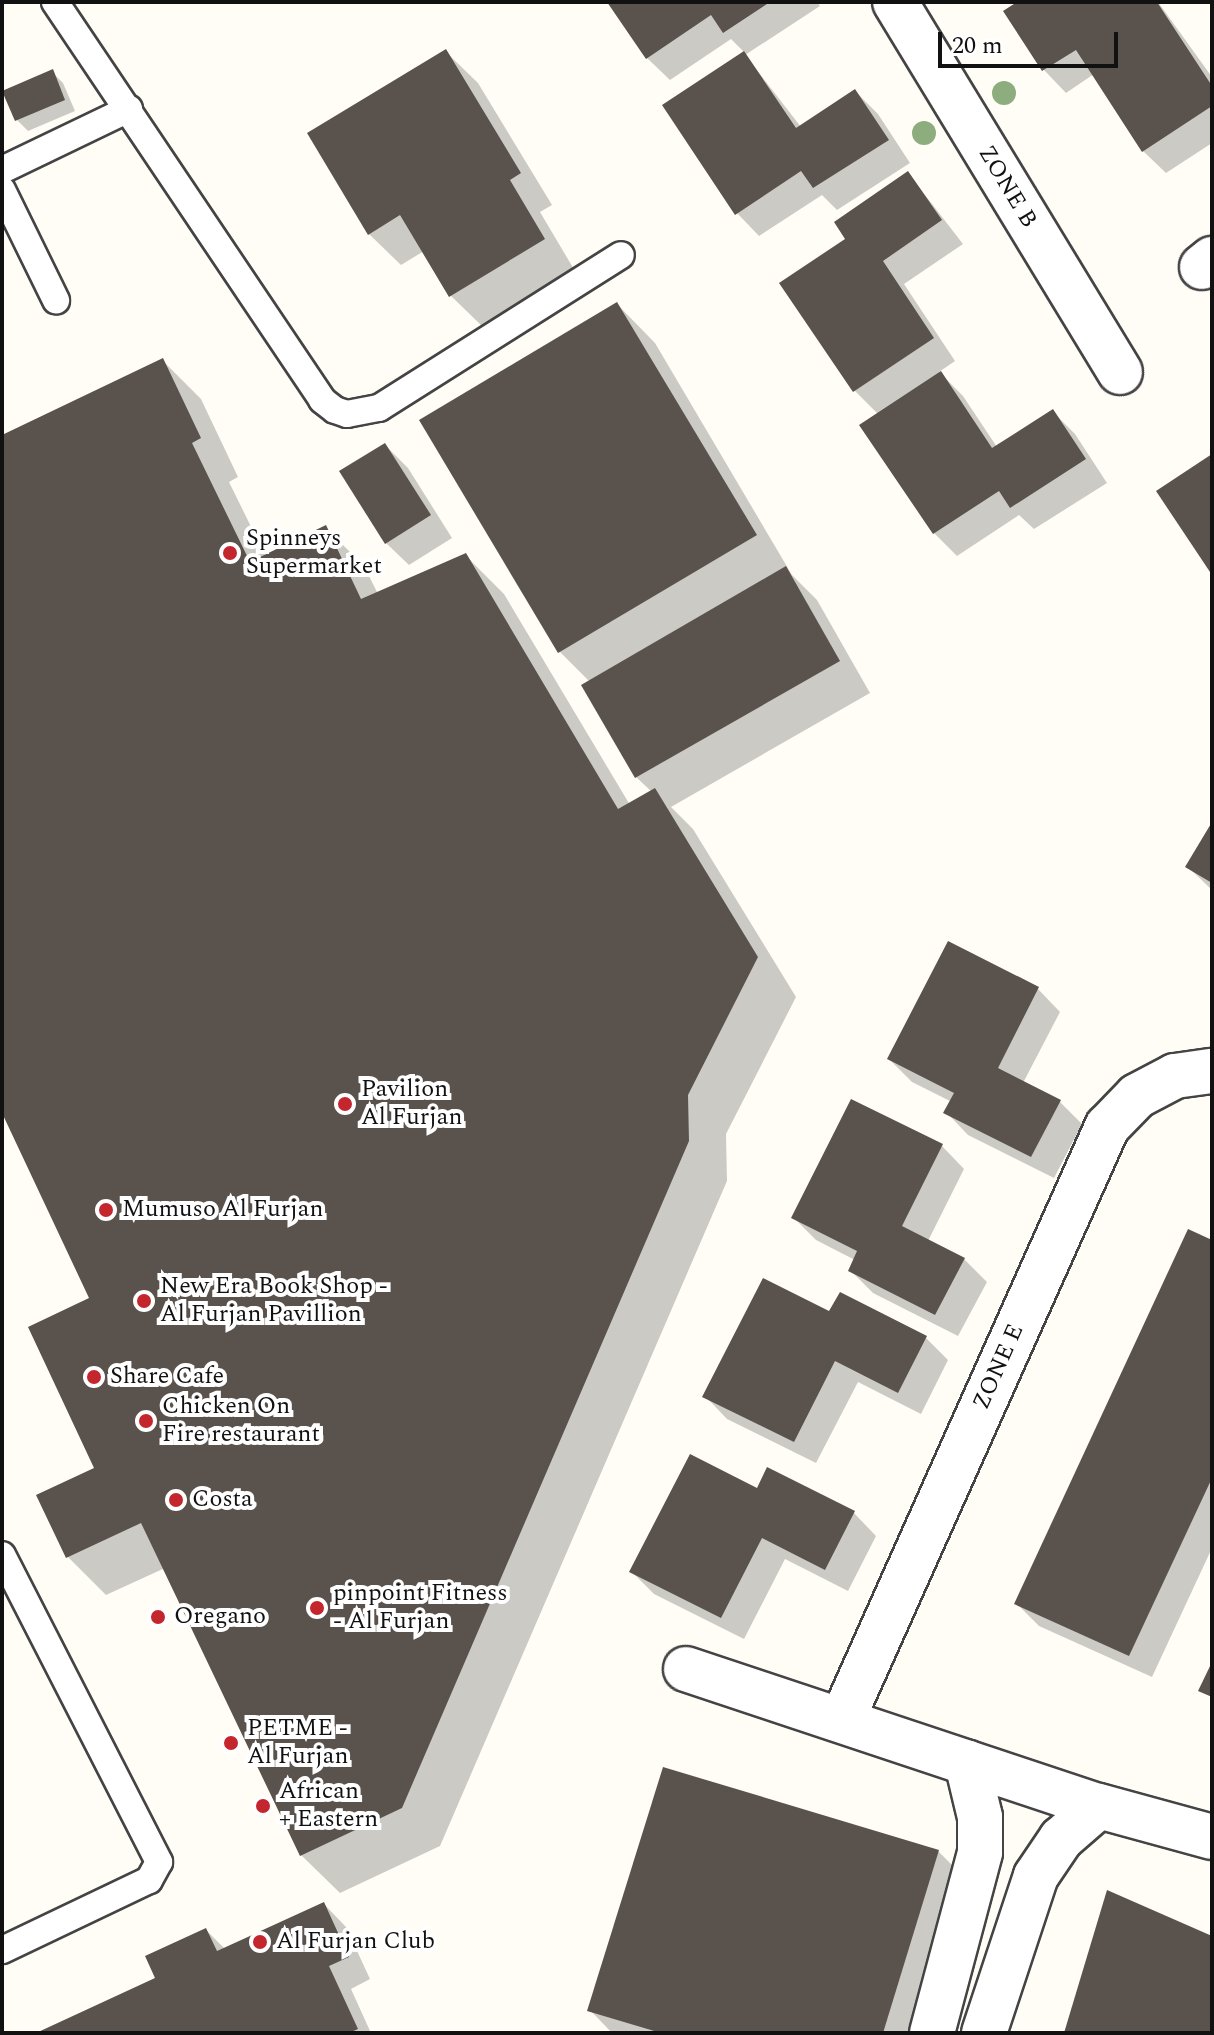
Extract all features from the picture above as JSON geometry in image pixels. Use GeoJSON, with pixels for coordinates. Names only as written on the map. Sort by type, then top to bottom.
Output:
{"type":"FeatureCollection","features":[{"type":"Feature","properties":{"kind":"street","name":"ZONE B"},"geometry":{"type":"LineString","coordinates":[[895,2],[1120,372]]}},
{"type":"Feature","properties":{"kind":"street","name":"ZONE E"},"geometry":{"type":"LineString","coordinates":[[842,1720],[1107,1127],[1137,1096],[1175,1076],[1212,1071]]}},
{"type":"Feature","properties":{"kind":"street"},"geometry":{"type":"LineString","coordinates":[[686,1669],[1099,1806],[1212,1837]]}},
{"type":"Feature","properties":{"kind":"street"},"geometry":{"type":"LineString","coordinates":[[932,2033],[980,1852],[980,1817],[967,1763]]}},
{"type":"Feature","properties":{"kind":"street"},"geometry":{"type":"LineString","coordinates":[[984,2033],[1036,1876],[1061,1839],[1099,1806]]}},
{"type":"Feature","properties":{"kind":"lane"},"geometry":{"type":"LineString","coordinates":[[55,2],[322,400],[347,414],[379,408],[621,255]]}},
{"type":"Feature","properties":{"kind":"lane"},"geometry":{"type":"LineString","coordinates":[[2,170],[129,109]]}},
{"type":"Feature","properties":{"kind":"lane"},"geometry":{"type":"LineString","coordinates":[[2,190],[56,300]]}},
{"type":"Feature","properties":{"kind":"lane"},"geometry":{"type":"LineString","coordinates":[[2,1555],[159,1862],[149,1880],[5,1942]]}},
{"type":"Feature","properties":{"kind":"building"},"geometry":{"type":"Polygon","coordinates":[[[607,2],[770,2],[723,33],[711,15],[646,59],[607,2]]]}},
{"type":"Feature","properties":{"kind":"building"},"geometry":{"type":"Polygon","coordinates":[[[1017,2],[1157,2],[1212,86],[1212,106],[1142,152],[1076,50],[1042,71],[1003,11],[1017,2]]]}},
{"type":"Feature","properties":{"kind":"building"},"geometry":{"type":"Polygon","coordinates":[[[446,49],[521,173],[510,180],[545,239],[449,297],[400,215],[368,235],[307,133],[446,49]]]}},
{"type":"Feature","properties":{"kind":"building"},"geometry":{"type":"Polygon","coordinates":[[[744,51],[796,128],[855,89],[889,140],[813,188],[801,171],[735,215],[662,105],[744,51]]]}},
{"type":"Feature","properties":{"kind":"building"},"geometry":{"type":"Polygon","coordinates":[[[53,69],[65,100],[15,121],[2,91],[53,69]]]}},
{"type":"Feature","properties":{"kind":"building"},"geometry":{"type":"Polygon","coordinates":[[[908,171],[942,220],[883,261],[934,338],[853,392],[779,283],[845,239],[834,222],[908,171]]]}},
{"type":"Feature","properties":{"kind":"building"},"geometry":{"type":"Polygon","coordinates":[[[617,302],[757,535],[558,653],[419,420],[617,302]]]}},
{"type":"Feature","properties":{"kind":"building","name":"Pavilion Al Furjan"},"geometry":{"type":"Polygon","coordinates":[[[163,358],[201,438],[192,443],[250,562],[326,525],[361,599],[466,553],[618,809],[655,788],[758,957],[688,1095],[689,1141],[402,1808],[300,1856],[141,1523],[66,1558],[36,1495],[94,1468],[28,1327],[89,1298],[2,1113],[2,435],[163,358]]]}},
{"type":"Feature","properties":{"kind":"building"},"geometry":{"type":"Polygon","coordinates":[[[941,371],[992,448],[1053,409],[1086,459],[1010,508],[999,491],[933,534],[859,425],[941,371]]]}},
{"type":"Feature","properties":{"kind":"building"},"geometry":{"type":"Polygon","coordinates":[[[385,443],[431,515],[385,544],[339,471],[385,443]]]}},
{"type":"Feature","properties":{"kind":"building"},"geometry":{"type":"Polygon","coordinates":[[[1212,454],[1212,575],[1156,491],[1212,454]]]}},
{"type":"Feature","properties":{"kind":"building"},"geometry":{"type":"Polygon","coordinates":[[[786,566],[840,661],[635,778],[581,685],[786,566]]]}},
{"type":"Feature","properties":{"kind":"building"},"geometry":{"type":"Polygon","coordinates":[[[1212,822],[1212,883],[1185,867],[1212,822]]]}},
{"type":"Feature","properties":{"kind":"building"},"geometry":{"type":"Polygon","coordinates":[[[948,941],[1039,987],[998,1068],[1061,1100],[1031,1157],[943,1113],[954,1093],[887,1059],[948,941]]]}},
{"type":"Feature","properties":{"kind":"building"},"geometry":{"type":"Polygon","coordinates":[[[851,1099],[943,1144],[902,1226],[965,1258],[935,1315],[848,1271],[857,1251],[791,1218],[851,1099]]]}},
{"type":"Feature","properties":{"kind":"building"},"geometry":{"type":"Polygon","coordinates":[[[1188,1229],[1212,1240],[1212,1478],[1129,1656],[1014,1604],[1188,1229]]]}},
{"type":"Feature","properties":{"kind":"building"},"geometry":{"type":"Polygon","coordinates":[[[763,1278],[829,1311],[840,1292],[927,1336],[898,1393],[835,1361],[794,1442],[702,1397],[763,1278]]]}},
{"type":"Feature","properties":{"kind":"building"},"geometry":{"type":"Polygon","coordinates":[[[690,1454],[757,1488],[767,1467],[855,1511],[825,1570],[762,1538],[721,1618],[629,1572],[690,1454]]]}},
{"type":"Feature","properties":{"kind":"building"},"geometry":{"type":"Polygon","coordinates":[[[1212,1662],[1212,1697],[1198,1691],[1212,1662]]]}},
{"type":"Feature","properties":{"kind":"building"},"geometry":{"type":"Polygon","coordinates":[[[663,1767],[939,1850],[883,2033],[661,2033],[587,2011],[663,1767]]]}},
{"type":"Feature","properties":{"kind":"building"},"geometry":{"type":"Polygon","coordinates":[[[1107,1890],[1212,1936],[1212,2033],[1064,2033],[1107,1890]]]}},
{"type":"Feature","properties":{"kind":"building"},"geometry":{"type":"Polygon","coordinates":[[[324,1902],[349,1957],[329,1966],[358,2029],[349,2033],[36,2033],[155,1978],[145,1956],[206,1928],[217,1951],[324,1902]]]}},
{"type":"Feature","properties":{"kind":"place","name":"Spinneys Supermarket"},"geometry":{"type":"Point","coordinates":[230,553]}},
{"type":"Feature","properties":{"kind":"place","name":"Pavilion Al Furjan"},"geometry":{"type":"Point","coordinates":[345,1104]}},
{"type":"Feature","properties":{"kind":"place","name":"Mumuso Al Furjan"},"geometry":{"type":"Point","coordinates":[106,1210]}},
{"type":"Feature","properties":{"kind":"place","name":"New Era Book Shop - Al Furjan Pavillion"},"geometry":{"type":"Point","coordinates":[144,1301]}},
{"type":"Feature","properties":{"kind":"place","name":"Share Cafe"},"geometry":{"type":"Point","coordinates":[94,1377]}},
{"type":"Feature","properties":{"kind":"place","name":"Chicken On Fire restaurant"},"geometry":{"type":"Point","coordinates":[146,1421]}},
{"type":"Feature","properties":{"kind":"place","name":"Costa"},"geometry":{"type":"Point","coordinates":[176,1500]}},
{"type":"Feature","properties":{"kind":"place","name":"pinpoint Fitness - Al Furjan"},"geometry":{"type":"Point","coordinates":[317,1608]}},
{"type":"Feature","properties":{"kind":"place","name":"Oregano"},"geometry":{"type":"Point","coordinates":[158,1617]}},
{"type":"Feature","properties":{"kind":"place","name":"PETME - Al Furjan"},"geometry":{"type":"Point","coordinates":[231,1743]}},
{"type":"Feature","properties":{"kind":"place","name":"African + Eastern"},"geometry":{"type":"Point","coordinates":[263,1806]}},
{"type":"Feature","properties":{"kind":"place","name":"Al Furjan Club"},"geometry":{"type":"Point","coordinates":[260,1942]}}]}
